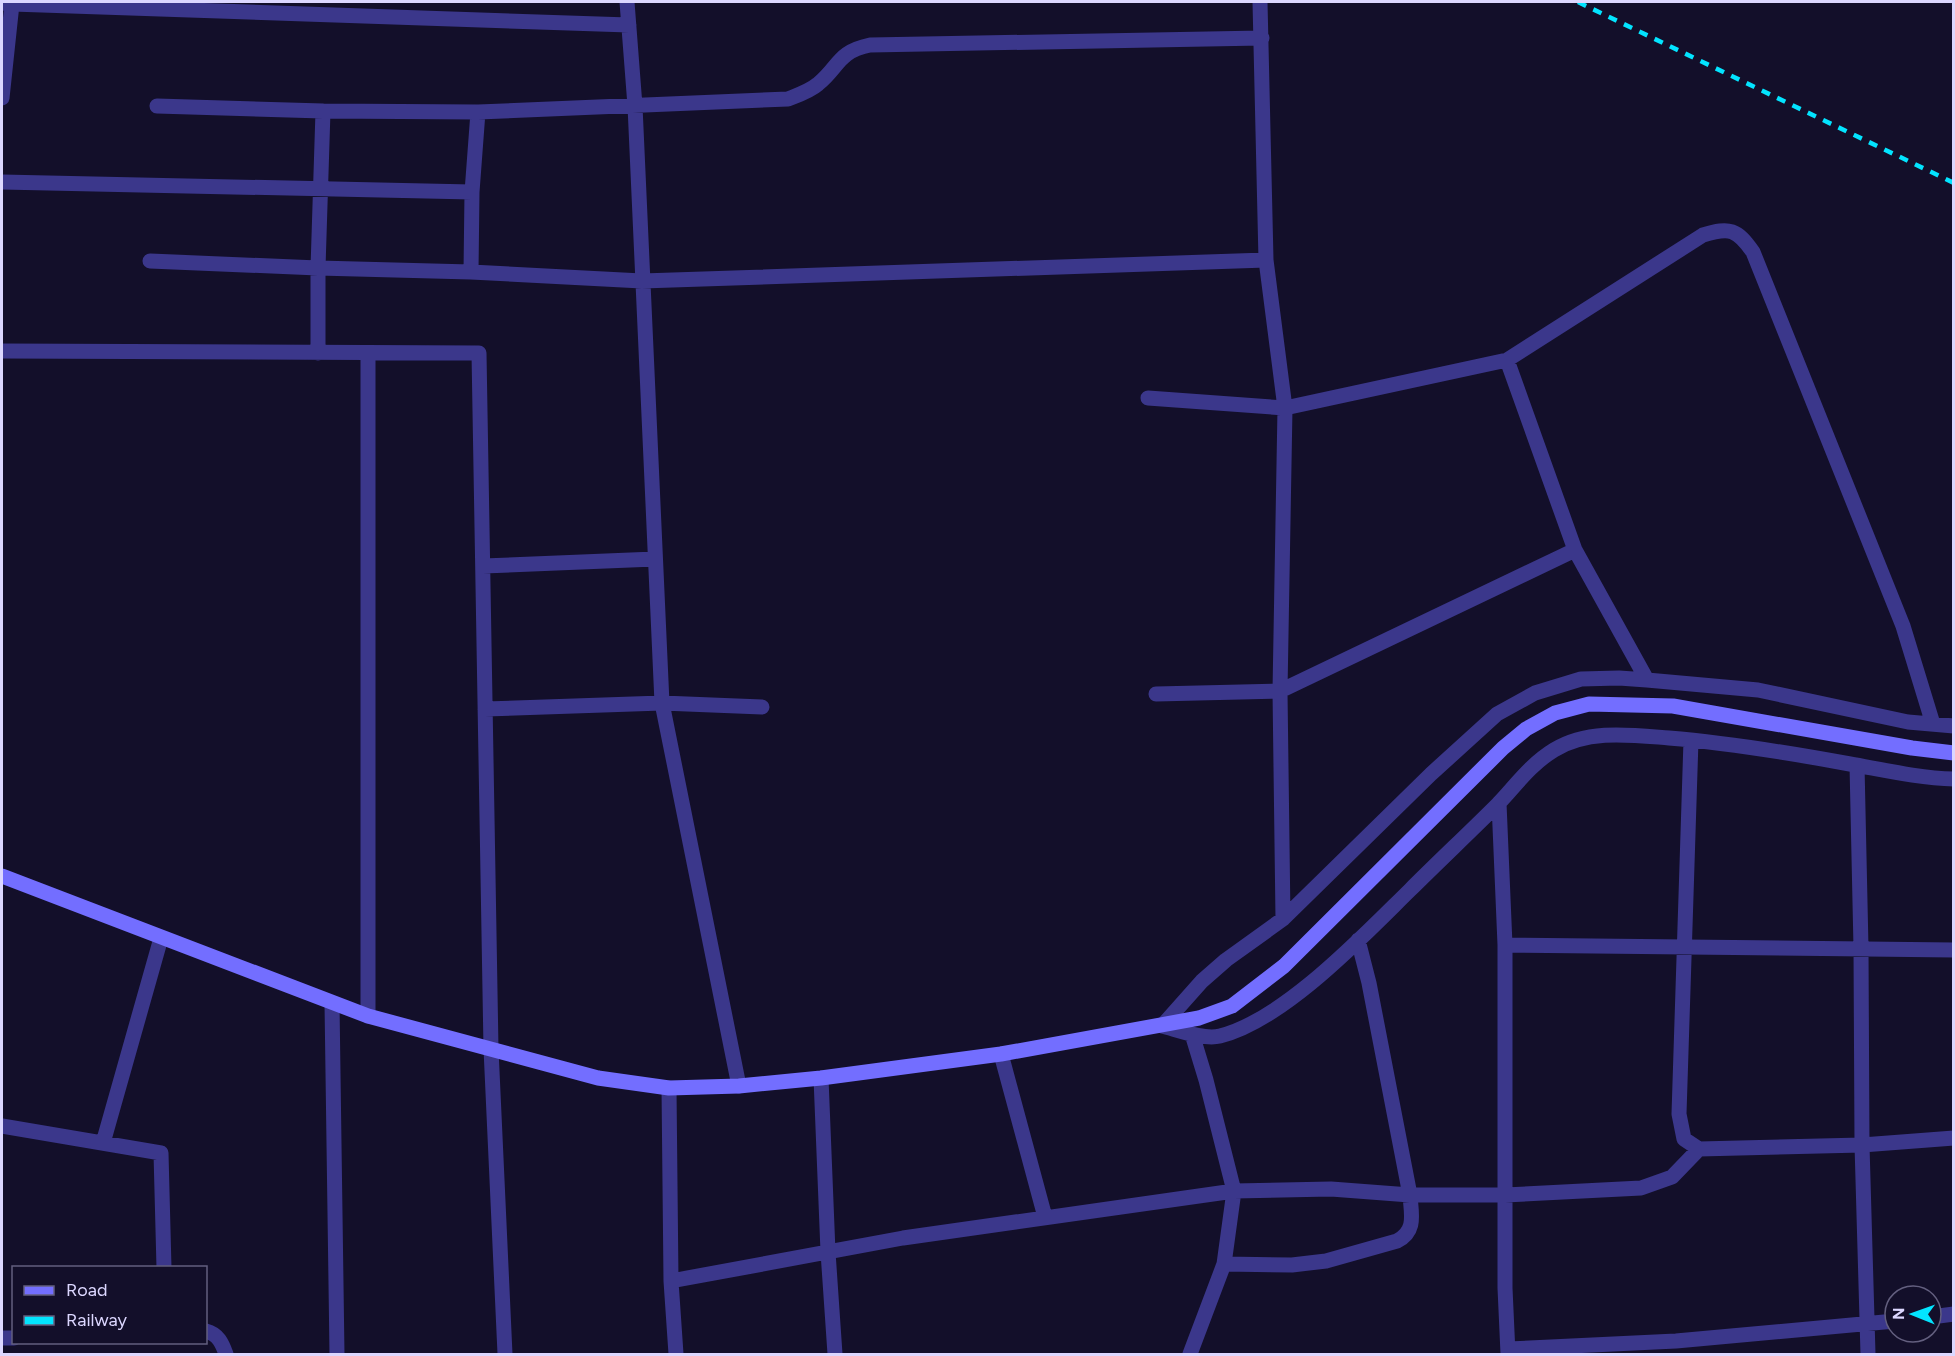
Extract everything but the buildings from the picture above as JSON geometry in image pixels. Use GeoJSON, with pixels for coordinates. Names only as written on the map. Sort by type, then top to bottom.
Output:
{"type":"FeatureCollection","features":[{"type":"Feature","properties":{"kind":"street"},"geometry":{"type":"LineString","coordinates":[[627,2],[634,106],[662,704],[739,1086]]}},
{"type":"Feature","properties":{"kind":"street"},"geometry":{"type":"LineString","coordinates":[[1260,2],[1266,260],[1285,408],[1280,691],[1283,919]]}},
{"type":"Feature","properties":{"kind":"street"},"geometry":{"type":"LineString","coordinates":[[2,98],[7,3],[629,25]]}},
{"type":"Feature","properties":{"kind":"street"},"geometry":{"type":"LineString","coordinates":[[157,106],[322,111],[478,112],[788,99],[818,85],[839,59],[853,49],[870,45],[1262,38]]}},
{"type":"Feature","properties":{"kind":"street"},"geometry":{"type":"LineString","coordinates":[[318,353],[322,111]]}},
{"type":"Feature","properties":{"kind":"street"},"geometry":{"type":"LineString","coordinates":[[471,273],[472,192],[478,112]]}},
{"type":"Feature","properties":{"kind":"street"},"geometry":{"type":"LineString","coordinates":[[2,182],[472,192]]}},
{"type":"Feature","properties":{"kind":"street"},"geometry":{"type":"LineString","coordinates":[[1148,398],[1285,408],[1507,360],[1704,235],[1720,230],[1732,231],[1744,240],[1753,252],[1903,626],[1933,724]]}},
{"type":"Feature","properties":{"kind":"street"},"geometry":{"type":"LineString","coordinates":[[150,261],[642,281],[1266,260]]}},
{"type":"Feature","properties":{"kind":"street"},"geometry":{"type":"LineString","coordinates":[[2,351],[479,353],[491,1049],[505,1354]]}},
{"type":"Feature","properties":{"kind":"street"},"geometry":{"type":"LineString","coordinates":[[368,353],[368,1016]]}},
{"type":"Feature","properties":{"kind":"street"},"geometry":{"type":"LineString","coordinates":[[1507,360],[1575,550],[1647,680]]}},
{"type":"Feature","properties":{"kind":"street"},"geometry":{"type":"LineString","coordinates":[[1156,694],[1280,691],[1575,550]]}},
{"type":"Feature","properties":{"kind":"street"},"geometry":{"type":"LineString","coordinates":[[483,566],[655,559]]}},
{"type":"Feature","properties":{"kind":"street"},"geometry":{"type":"LineString","coordinates":[[1162,1026],[1202,981],[1226,960],[1283,919],[1431,774],[1497,714],[1534,693],[1581,679],[1647,680],[1758,690],[1908,722],[1953,726]]}},
{"type":"Feature","properties":{"kind":"street"},"geometry":{"type":"LineString","coordinates":[[485,709],[662,704],[762,707]]}},
{"type":"Feature","properties":{"kind":"street"},"geometry":{"type":"LineString","coordinates":[[2,877],[368,1016],[598,1078],[669,1089],[739,1086],[821,1078],[1001,1054],[1162,1026],[1199,1018],[1232,1006],[1284,966],[1503,748],[1526,729],[1555,713],[1589,704],[1673,706],[1912,748],[1953,753]]}},
{"type":"Feature","properties":{"kind":"street"},"geometry":{"type":"LineString","coordinates":[[1162,1026],[1192,1034],[1218,1037],[1254,1022],[1294,996],[1358,940],[1499,803],[1525,773],[1554,750],[1586,736],[1629,735],[1691,740],[1953,779]]}},
{"type":"Feature","properties":{"kind":"street"},"geometry":{"type":"LineString","coordinates":[[1691,740],[1679,1114],[1684,1139],[1699,1149],[1862,1145],[1953,1138]]}},
{"type":"Feature","properties":{"kind":"street"},"geometry":{"type":"LineString","coordinates":[[1857,765],[1862,1145],[1868,1354]]}},
{"type":"Feature","properties":{"kind":"street"},"geometry":{"type":"LineString","coordinates":[[1499,803],[1505,945],[1505,1288],[1508,1352],[1676,1348],[1883,1323]]}},
{"type":"Feature","properties":{"kind":"street"},"geometry":{"type":"LineString","coordinates":[[103,1143],[161,938]]}},
{"type":"Feature","properties":{"kind":"street"},"geometry":{"type":"LineString","coordinates":[[1224,1264],[1292,1264],[1326,1261],[1397,1241],[1406,1237],[1411,1228],[1410,1195],[1358,940]]}},
{"type":"Feature","properties":{"kind":"street"},"geometry":{"type":"LineString","coordinates":[[1505,945],[1953,950]]}},
{"type":"Feature","properties":{"kind":"street"},"geometry":{"type":"LineString","coordinates":[[332,1003],[338,1354]]}},
{"type":"Feature","properties":{"kind":"street"},"geometry":{"type":"LineString","coordinates":[[1190,1354],[1224,1264],[1234,1191],[1192,1034]]}},
{"type":"Feature","properties":{"kind":"street"},"geometry":{"type":"LineString","coordinates":[[1001,1054],[1045,1217]]}},
{"type":"Feature","properties":{"kind":"street"},"geometry":{"type":"LineString","coordinates":[[821,1078],[828,1252],[835,1354]]}},
{"type":"Feature","properties":{"kind":"street"},"geometry":{"type":"LineString","coordinates":[[669,1089],[671,1281],[676,1354]]}},
{"type":"Feature","properties":{"kind":"street"},"geometry":{"type":"LineString","coordinates":[[2,1126],[160,1153],[164,1266]]}},
{"type":"Feature","properties":{"kind":"street"},"geometry":{"type":"LineString","coordinates":[[671,1281],[903,1238],[1234,1191],[1331,1189],[1410,1195],[1505,1195],[1641,1188],[1672,1177],[1699,1149]]}},
{"type":"Feature","properties":{"kind":"street"},"geometry":{"type":"LineString","coordinates":[[207,1331],[213,1333],[221,1341],[226,1354]]}},
{"type":"Feature","properties":{"kind":"railway"},"geometry":{"type":"LineString","coordinates":[[1578,2],[1954,183]]}}]}
